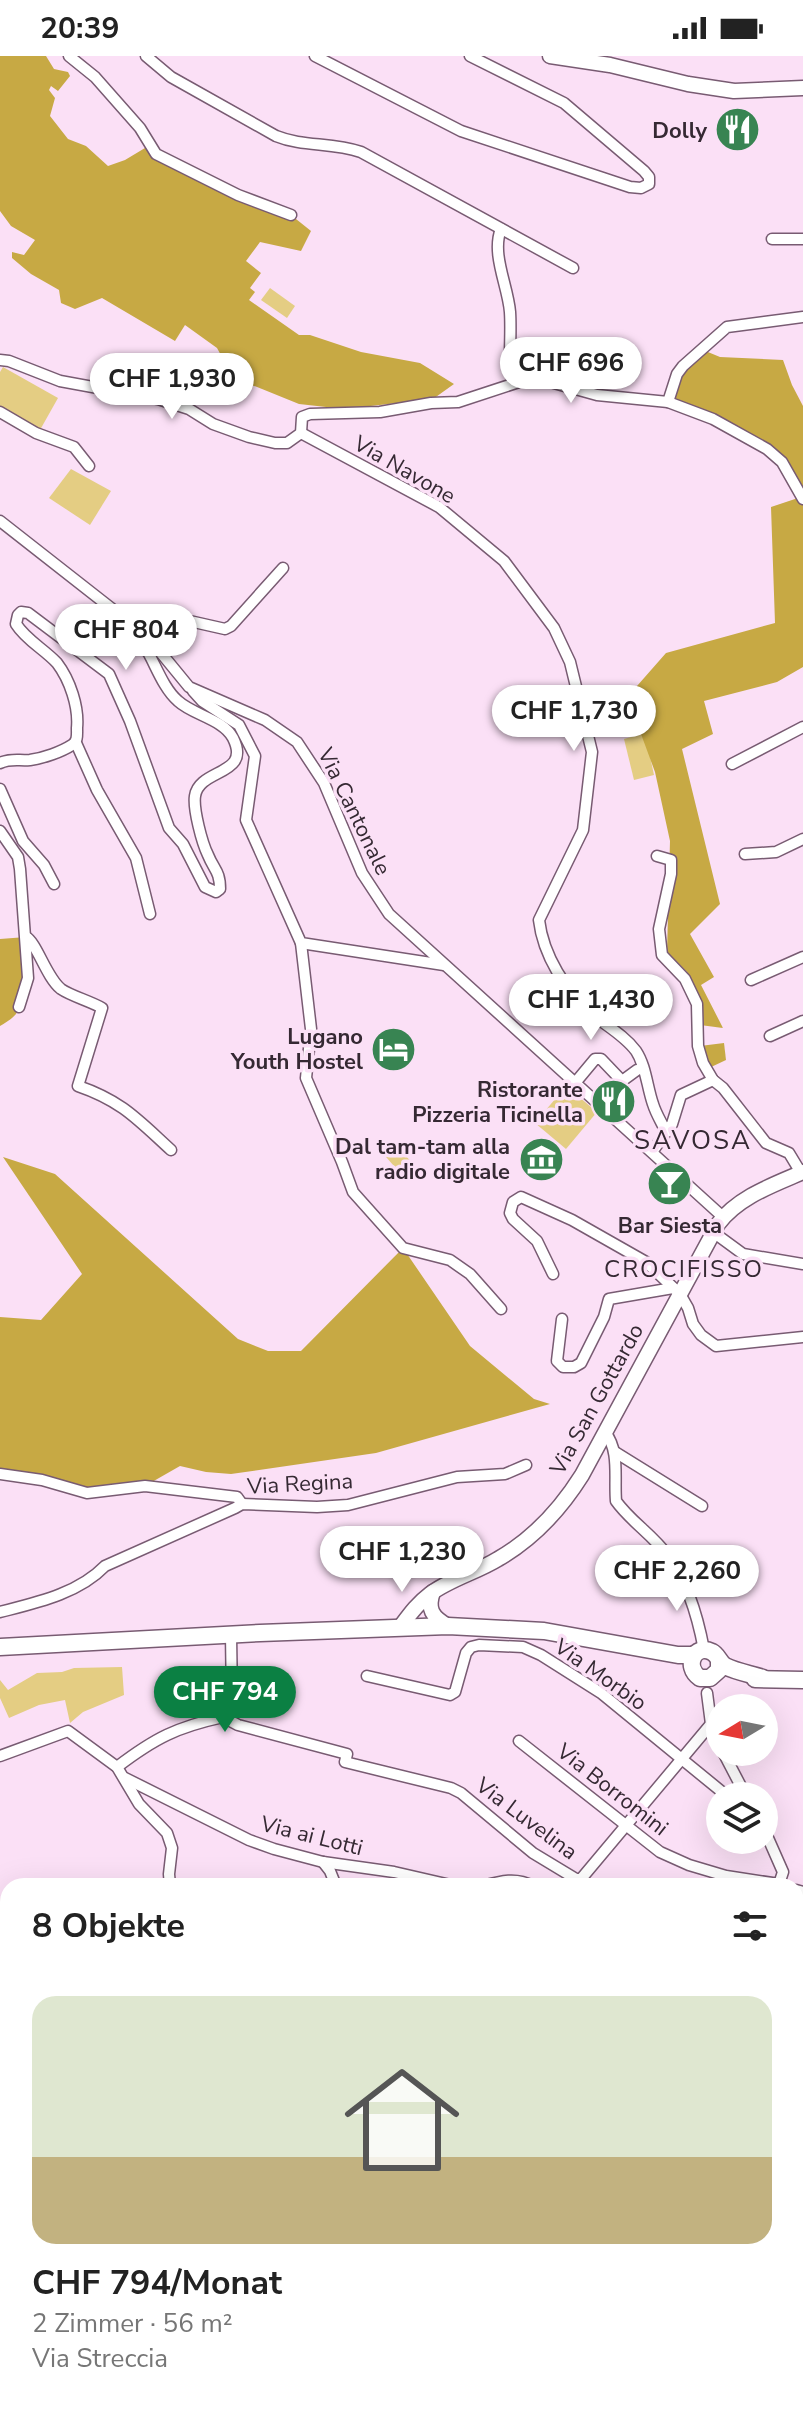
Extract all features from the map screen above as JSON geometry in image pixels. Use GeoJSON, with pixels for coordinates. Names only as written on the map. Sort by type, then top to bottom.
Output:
{"type":"FeatureCollection","features":[{"type":"Feature","properties":{"kind":"main road"},"geometry":{"type":"LineString","coordinates":[[550,56],[734,91],[803,88]]}},
{"type":"Feature","properties":{"kind":"main road","name":"Via San Gottardo"},"geometry":{"type":"LineString","coordinates":[[401,1626],[415,1607],[433,1592],[491,1563],[537,1530],[556,1511],[575,1486],[605,1432],[676,1291],[723,1217],[747,1198],[802,1172]]}},
{"type":"Feature","properties":{"kind":"main road"},"geometry":{"type":"LineString","coordinates":[[433,1592],[431,1612],[448,1626]]}},
{"type":"Feature","properties":{"kind":"main road"},"geometry":{"type":"LineString","coordinates":[[0,1647],[448,1626],[544,1631],[678,1655],[705,1670],[733,1669],[763,1678],[802,1680]]}},
{"type":"Feature","properties":{"kind":"street"},"geometry":{"type":"LineString","coordinates":[[69,56],[95,77],[131,118],[156,154],[238,195],[291,215]]}},
{"type":"Feature","properties":{"kind":"street"},"geometry":{"type":"LineString","coordinates":[[146,56],[171,77],[276,136],[292,143],[328,144],[361,152],[573,268]]}},
{"type":"Feature","properties":{"kind":"street"},"geometry":{"type":"LineString","coordinates":[[315,56],[461,131],[630,187],[647,186],[650,180],[644,171],[564,103],[470,56]]}},
{"type":"Feature","properties":{"kind":"street"},"geometry":{"type":"LineString","coordinates":[[501,229],[500,264],[510,309],[510,357]]}},
{"type":"Feature","properties":{"kind":"street"},"geometry":{"type":"LineString","coordinates":[[772,239],[803,239]]}},
{"type":"Feature","properties":{"kind":"street"},"geometry":{"type":"LineString","coordinates":[[668,402],[677,374],[683,366],[727,327],[803,317]]}},
{"type":"Feature","properties":{"kind":"street"},"geometry":{"type":"LineString","coordinates":[[0,360],[69,383],[158,399],[189,409],[213,424],[275,443],[287,443],[301,433],[302,417],[310,414],[380,412],[431,403],[468,401],[511,383],[543,380],[597,395],[668,402],[713,419],[767,449],[782,462],[803,499]]}},
{"type":"Feature","properties":{"kind":"street"},"geometry":{"type":"LineString","coordinates":[[510,372],[528,379]]}},
{"type":"Feature","properties":{"kind":"street"},"geometry":{"type":"LineString","coordinates":[[0,412],[36,433],[74,447],[89,466]]}},
{"type":"Feature","properties":{"kind":"street","name":"Via Navone"},"geometry":{"type":"LineString","coordinates":[[301,433],[439,507],[504,561],[554,628],[570,662],[592,752],[583,830],[539,920],[541,934],[566,987],[589,1012],[636,1051],[666,1132]]}},
{"type":"Feature","properties":{"kind":"street","name":"Via Cantonale"},"geometry":{"type":"LineString","coordinates":[[0,521],[138,628],[166,656],[189,687],[265,720],[297,742],[324,783],[342,831],[372,891],[389,914],[723,1217]]}},
{"type":"Feature","properties":{"kind":"street"},"geometry":{"type":"LineString","coordinates":[[150,914],[136,858],[97,790],[76,743],[78,721],[72,693],[56,662],[18,628],[16,619],[21,612],[28,613],[109,674],[130,721],[169,828],[183,844],[205,887],[216,892],[220,889],[220,876],[207,855],[195,794],[203,780],[232,765],[237,748],[231,735],[175,699],[138,641],[138,628],[163,615],[225,629],[283,568]]}},
{"type":"Feature","properties":{"kind":"street"},"geometry":{"type":"LineString","coordinates":[[189,687],[202,701],[239,725],[255,756],[246,820],[301,943],[311,1029],[306,1078],[353,1192],[403,1248],[450,1260],[470,1274],[501,1309]]}},
{"type":"Feature","properties":{"kind":"street"},"geometry":{"type":"LineString","coordinates":[[732,764],[803,727]]}},
{"type":"Feature","properties":{"kind":"street"},"geometry":{"type":"LineString","coordinates":[[0,763],[10,759],[30,760],[51,755],[76,743]]}},
{"type":"Feature","properties":{"kind":"street"},"geometry":{"type":"LineString","coordinates":[[0,789],[23,841],[44,865],[54,884]]}},
{"type":"Feature","properties":{"kind":"street"},"geometry":{"type":"LineString","coordinates":[[0,831],[18,857],[28,978],[19,1007]]}},
{"type":"Feature","properties":{"kind":"street"},"geometry":{"type":"LineString","coordinates":[[745,854],[785,850],[803,839]]}},
{"type":"Feature","properties":{"kind":"street"},"geometry":{"type":"LineString","coordinates":[[657,856],[671,860],[659,929],[662,955],[685,979],[697,1004],[698,1046],[703,1063],[713,1080],[723,1088],[766,1143],[789,1153],[802,1172]]}},
{"type":"Feature","properties":{"kind":"street"},"geometry":{"type":"LineString","coordinates":[[26,937],[31,940],[40,961],[61,989],[102,1008],[78,1086],[106,1096],[124,1107],[171,1150]]}},
{"type":"Feature","properties":{"kind":"street"},"geometry":{"type":"LineString","coordinates":[[301,943],[444,965]]}},
{"type":"Feature","properties":{"kind":"street"},"geometry":{"type":"LineString","coordinates":[[751,980],[803,957]]}},
{"type":"Feature","properties":{"kind":"street"},"geometry":{"type":"LineString","coordinates":[[770,1036],[803,1021]]}},
{"type":"Feature","properties":{"kind":"street"},"geometry":{"type":"LineString","coordinates":[[575,1083],[595,1059],[601,1059],[622,1081],[637,1070]]}},
{"type":"Feature","properties":{"kind":"street"},"geometry":{"type":"LineString","coordinates":[[652,1152],[672,1124],[681,1095],[713,1080]]}},
{"type":"Feature","properties":{"kind":"street"},"geometry":{"type":"LineString","coordinates":[[553,1274],[537,1241],[510,1213],[513,1202],[521,1197],[572,1220],[646,1262],[676,1291],[688,1308],[693,1324],[701,1335],[716,1346],[803,1337]]}},
{"type":"Feature","properties":{"kind":"street"},"geometry":{"type":"LineString","coordinates":[[713,1232],[743,1254],[803,1264]]}},
{"type":"Feature","properties":{"kind":"street"},"geometry":{"type":"LineString","coordinates":[[562,1319],[557,1361],[563,1367],[574,1367],[581,1363],[604,1317],[609,1299],[676,1291]]}},
{"type":"Feature","properties":{"kind":"street"},"geometry":{"type":"LineString","coordinates":[[605,1432],[615,1452],[616,1501],[668,1555],[687,1590],[708,1694]]}},
{"type":"Feature","properties":{"kind":"street"},"geometry":{"type":"LineString","coordinates":[[615,1452],[702,1506]]}},
{"type":"Feature","properties":{"kind":"street","name":"Via Regina"},"geometry":{"type":"LineString","coordinates":[[0,1612],[51,1598],[95,1575],[105,1566],[242,1504],[348,1505],[457,1477],[505,1474],[526,1465]]}},
{"type":"Feature","properties":{"kind":"street"},"geometry":{"type":"LineString","coordinates":[[0,1474],[42,1480],[87,1493],[145,1486],[237,1497],[242,1504]]}},
{"type":"Feature","properties":{"kind":"street"},"geometry":{"type":"LineString","coordinates":[[117,1767],[175,1729],[223,1717],[232,1700],[231,1635]]}},
{"type":"Feature","properties":{"kind":"street","name":"Via Morbio"},"geometry":{"type":"LineString","coordinates":[[367,1676],[450,1695],[455,1692],[466,1653],[471,1647],[523,1647],[601,1693],[710,1782]]}},
{"type":"Feature","properties":{"kind":"street","name":"Via Luvelina"},"geometry":{"type":"LineString","coordinates":[[223,1717],[238,1725],[451,1788],[533,1853],[574,1878]]}},
{"type":"Feature","properties":{"kind":"street","name":"Via Luvelina"},"geometry":{"type":"LineString","coordinates":[[582,1878],[706,1730]]}},
{"type":"Feature","properties":{"kind":"street"},"geometry":{"type":"LineString","coordinates":[[0,1756],[68,1731],[117,1767],[139,1804],[167,1833],[171,1841],[168,1878]]}},
{"type":"Feature","properties":{"kind":"street","name":"Via Borromini"},"geometry":{"type":"LineString","coordinates":[[519,1741],[660,1852],[689,1865],[738,1878]]}},
{"type":"Feature","properties":{"kind":"street","name":"Via ai Lotti"},"geometry":{"type":"LineString","coordinates":[[125,1778],[249,1840],[323,1862],[420,1878]]}},
{"type":"Feature","properties":{"kind":"street"},"geometry":{"type":"LineString","coordinates":[[775,1854],[783,1878]]}},
{"type":"Feature","properties":{"kind":"street"},"geometry":{"type":"LineString","coordinates":[[323,1862],[333,1878]]}},
{"type":"Feature","properties":{"kind":"shaded area"},"geometry":{"type":"Polygon","coordinates":[[[0,56],[46,56],[54,69],[68,72],[70,76],[58,91],[51,86],[49,90],[55,98],[50,116],[68,139],[86,146],[108,166],[145,148],[179,167],[291,215],[311,231],[301,251],[260,242],[246,261],[261,273],[250,288],[255,292],[249,300],[299,335],[310,335],[361,352],[420,363],[454,384],[433,399],[344,409],[299,404],[242,381],[229,370],[217,348],[185,325],[175,341],[102,298],[75,309],[61,303],[59,290],[31,274],[12,258],[12,252],[24,255],[35,240],[11,226],[0,211],[0,56]]]}},
{"type":"Feature","properties":{"kind":"shaded area"},"geometry":{"type":"Polygon","coordinates":[[[270,288],[295,306],[287,318],[261,300],[270,288]]]}},
{"type":"Feature","properties":{"kind":"shaded area"},"geometry":{"type":"Polygon","coordinates":[[[703,350],[720,357],[783,360],[803,406],[803,667],[777,682],[704,701],[713,734],[682,749],[720,904],[690,934],[714,977],[701,985],[723,1028],[700,1025],[699,1004],[687,972],[667,952],[670,841],[655,772],[634,715],[637,686],[666,653],[775,623],[771,507],[801,497],[767,449],[668,402],[677,374],[703,350]]]}},
{"type":"Feature","properties":{"kind":"shaded area"},"geometry":{"type":"Polygon","coordinates":[[[3,367],[58,398],[40,430],[0,408],[0,372],[3,367]]]}},
{"type":"Feature","properties":{"kind":"shaded area"},"geometry":{"type":"Polygon","coordinates":[[[71,469],[111,491],[90,525],[49,498],[71,469]]]}},
{"type":"Feature","properties":{"kind":"shaded area"},"geometry":{"type":"Polygon","coordinates":[[[645,733],[654,775],[634,780],[624,739],[645,733]]]}},
{"type":"Feature","properties":{"kind":"shaded area"},"geometry":{"type":"Polygon","coordinates":[[[26,937],[24,996],[16,1014],[0,1026],[0,939],[26,937]]]}},
{"type":"Feature","properties":{"kind":"shaded area"},"geometry":{"type":"Polygon","coordinates":[[[724,1043],[726,1060],[709,1068],[700,1046],[724,1043]]]}},
{"type":"Feature","properties":{"kind":"shaded area"},"geometry":{"type":"Polygon","coordinates":[[[566,1086],[597,1112],[566,1149],[535,1123],[566,1086]]]}},
{"type":"Feature","properties":{"kind":"shaded area"},"geometry":{"type":"Polygon","coordinates":[[[392,1140],[413,1164],[401,1174],[379,1149],[392,1140]]]}},
{"type":"Feature","properties":{"kind":"shaded area"},"geometry":{"type":"Polygon","coordinates":[[[3,1157],[55,1174],[238,1339],[268,1351],[301,1351],[403,1248],[470,1346],[534,1399],[550,1404],[376,1453],[231,1474],[180,1466],[145,1486],[87,1493],[0,1474],[0,1317],[41,1320],[82,1274],[3,1157]]]}},
{"type":"Feature","properties":{"kind":"shaded area"},"geometry":{"type":"Polygon","coordinates":[[[122,1667],[124,1695],[83,1712],[70,1723],[65,1700],[39,1705],[9,1718],[0,1698],[0,1680],[8,1690],[37,1673],[122,1667]]]}},
{"type":"Feature","properties":{"kind":"place","name":"Dolly"},"geometry":{"type":"Point","coordinates":[738,130]}},
{"type":"Feature","properties":{"kind":"place","name":"Lugano Youth Hostel"},"geometry":{"type":"Point","coordinates":[394,1049]}},
{"type":"Feature","properties":{"kind":"place","name":"Ristorante Pizzeria Ticinella"},"geometry":{"type":"Point","coordinates":[614,1102]}},
{"type":"Feature","properties":{"kind":"place","name":"Dal tam-tam alla radio digitale"},"geometry":{"type":"Point","coordinates":[541,1159]}},
{"type":"Feature","properties":{"kind":"place","name":"Bar Siesta"},"geometry":{"type":"Point","coordinates":[670,1184]}},
{"type":"Feature","properties":{"kind":"district","name":"SAVOSA"},"geometry":{"type":"Point","coordinates":[693,1140]}},
{"type":"Feature","properties":{"kind":"district","name":"CROCIFISSO"},"geometry":{"type":"Point","coordinates":[684,1269]}}]}
